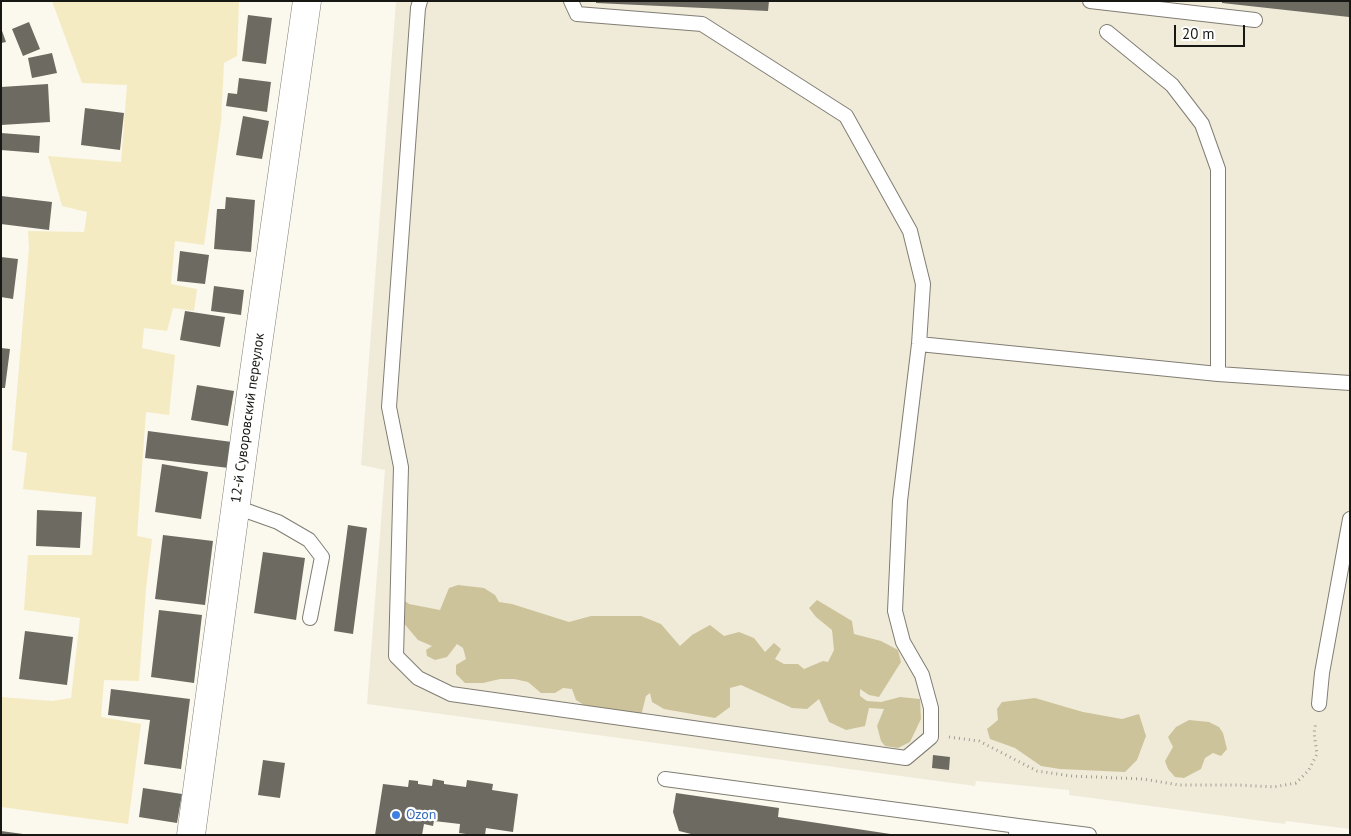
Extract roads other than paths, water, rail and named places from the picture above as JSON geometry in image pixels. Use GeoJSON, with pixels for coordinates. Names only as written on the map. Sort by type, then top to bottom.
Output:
{"type":"FeatureCollection","features":[{"type":"Feature","properties":{"kind":"street","name":"12-й Суворовский переулок"},"geometry":{"type":"LineString","coordinates":[[191,835],[307,1]]}},
{"type":"Feature","properties":{"kind":"lane"},"geometry":{"type":"LineString","coordinates":[[420,1],[389,407],[402,466],[396,656],[418,678],[451,694],[906,758],[931,737],[931,708],[922,675],[903,642],[895,610],[900,501],[919,344],[924,284],[910,231],[846,116],[702,24],[577,14],[571,1]]}},
{"type":"Feature","properties":{"kind":"lane"},"geometry":{"type":"LineString","coordinates":[[1090,1],[1255,20]]}},
{"type":"Feature","properties":{"kind":"lane"},"geometry":{"type":"LineString","coordinates":[[1107,32],[1172,85],[1202,124],[1218,169],[1218,374]]}},
{"type":"Feature","properties":{"kind":"lane"},"geometry":{"type":"LineString","coordinates":[[919,344],[1218,374],[1350,382]]}},
{"type":"Feature","properties":{"kind":"lane"},"geometry":{"type":"LineString","coordinates":[[236,507],[278,522],[309,540],[322,557],[310,618]]}},
{"type":"Feature","properties":{"kind":"lane"},"geometry":{"type":"LineString","coordinates":[[1319,704],[1322,673],[1350,519]]}},
{"type":"Feature","properties":{"kind":"lane"},"geometry":{"type":"LineString","coordinates":[[665,779],[1017,830],[1089,835]]}},
{"type":"Feature","properties":{"kind":"place","name":"Ozon"},"geometry":{"type":"Point","coordinates":[396,815]}}]}
